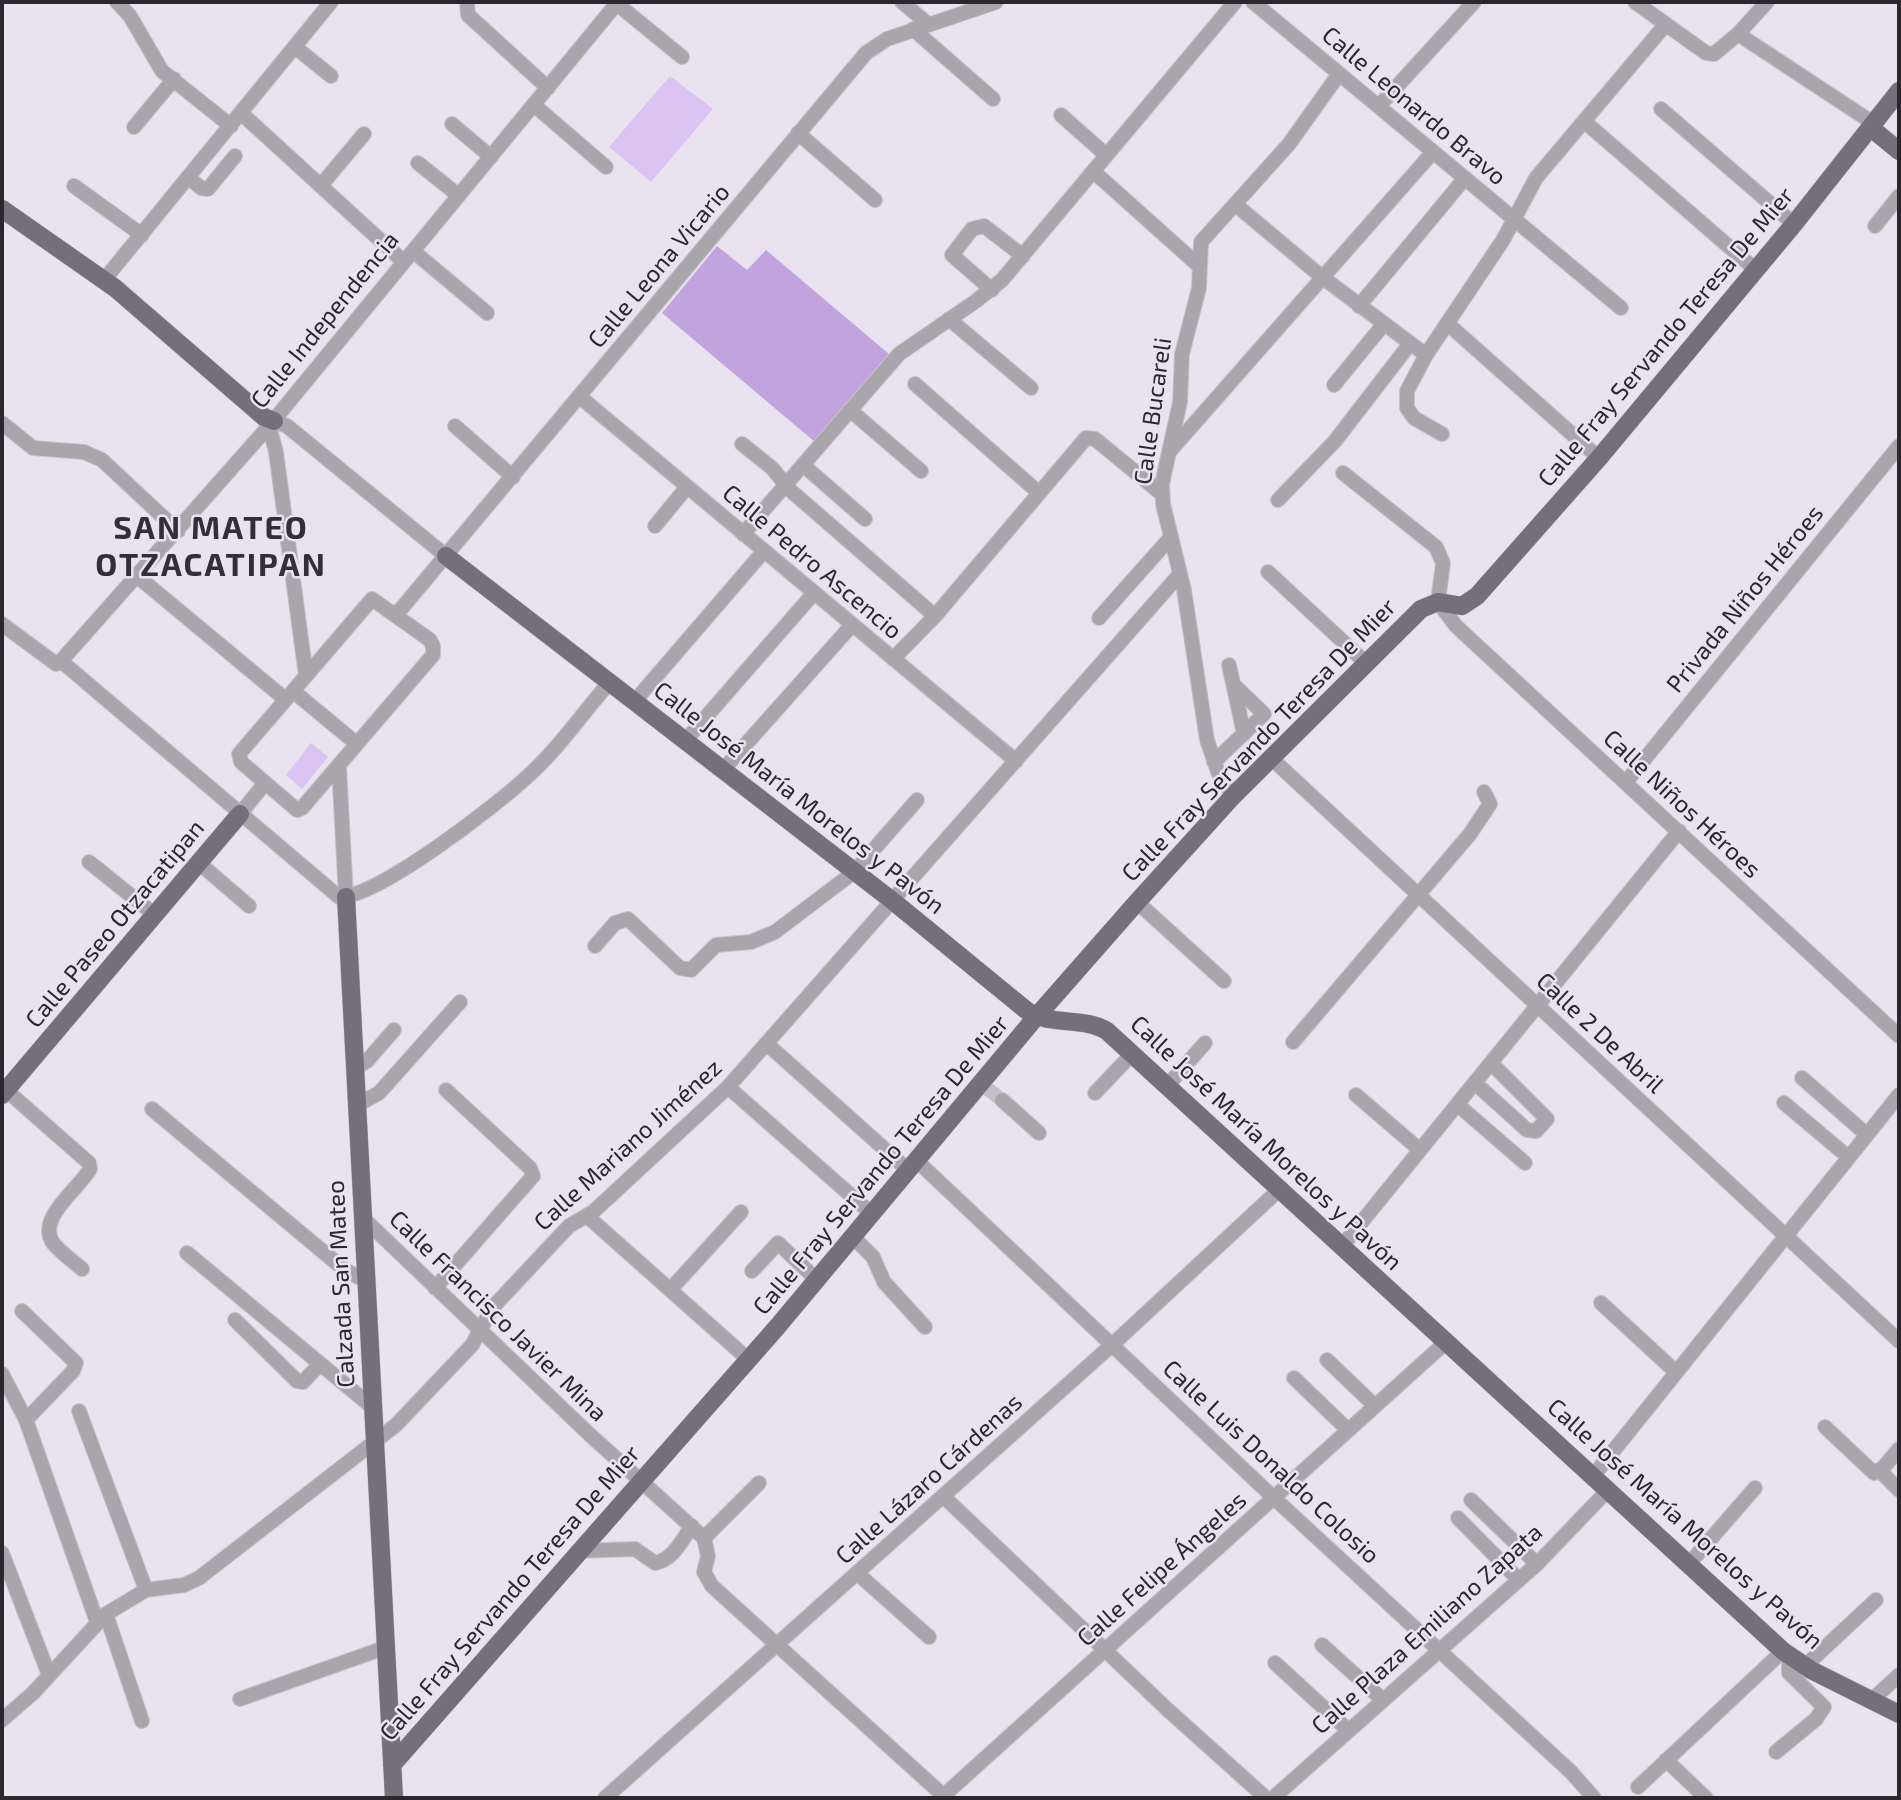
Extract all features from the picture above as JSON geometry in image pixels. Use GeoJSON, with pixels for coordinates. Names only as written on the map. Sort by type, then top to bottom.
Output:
{"type":"FeatureCollection","features":[{"type":"Feature","properties":{"kind":"main road","name":"Calle Fray Servando Teresa De Mier"},"geometry":{"type":"LineString","coordinates":[[392,1765],[749,1360],[912,1165],[985,1086],[1036,1017],[1233,796],[1421,610],[1438,602],[1462,606],[1470,603],[1599,458],[1794,224],[1899,91]]}},
{"type":"Feature","properties":{"kind":"main road"},"geometry":{"type":"LineString","coordinates":[[1872,122],[1899,137]]}},
{"type":"Feature","properties":{"kind":"main road"},"geometry":{"type":"LineString","coordinates":[[1872,122],[1899,151]]}},
{"type":"Feature","properties":{"kind":"main road"},"geometry":{"type":"LineString","coordinates":[[2,209],[104,280],[271,424]]}},
{"type":"Feature","properties":{"kind":"main road","name":"Calle José María Morelos y Pavón"},"geometry":{"type":"LineString","coordinates":[[446,556],[894,902],[1036,1017],[1092,1024],[1107,1031],[1786,1653],[1805,1666],[1899,1714]]}},
{"type":"Feature","properties":{"kind":"main road","name":"Calle Paseo Otzacatipan"},"geometry":{"type":"LineString","coordinates":[[4,1092],[240,814]]}},
{"type":"Feature","properties":{"kind":"main road","name":"Calzada San Mateo"},"geometry":{"type":"LineString","coordinates":[[346,897],[371,1406],[394,1798]]}},
{"type":"Feature","properties":{"kind":"street"},"geometry":{"type":"LineString","coordinates":[[117,2],[130,16],[162,71],[231,126]]}},
{"type":"Feature","properties":{"kind":"street"},"geometry":{"type":"LineString","coordinates":[[104,280],[331,2]]}},
{"type":"Feature","properties":{"kind":"street"},"geometry":{"type":"LineString","coordinates":[[467,2],[468,15],[548,88]]}},
{"type":"Feature","properties":{"kind":"street"},"geometry":{"type":"LineString","coordinates":[[902,2],[929,24]]}},
{"type":"Feature","properties":{"kind":"street","name":"Calle Leona Vicario"},"geometry":{"type":"LineString","coordinates":[[396,615],[872,47],[914,29],[996,2]]}},
{"type":"Feature","properties":{"kind":"street"},"geometry":{"type":"LineString","coordinates":[[743,534],[899,354],[992,290],[1235,2]]}},
{"type":"Feature","properties":{"kind":"street","name":"Calle Leonardo Bravo"},"geometry":{"type":"LineString","coordinates":[[1253,2],[1621,308]]}},
{"type":"Feature","properties":{"kind":"street"},"geometry":{"type":"LineString","coordinates":[[1267,13],[1277,2]]}},
{"type":"Feature","properties":{"kind":"street"},"geometry":{"type":"LineString","coordinates":[[1379,106],[1474,2]]}},
{"type":"Feature","properties":{"kind":"street"},"geometry":{"type":"LineString","coordinates":[[617,3],[682,57]]}},
{"type":"Feature","properties":{"kind":"street","name":"Calle Independencia"},"geometry":{"type":"LineString","coordinates":[[61,662],[271,424],[617,3]]}},
{"type":"Feature","properties":{"kind":"street"},"geometry":{"type":"LineString","coordinates":[[1641,4],[1709,54],[1721,51],[1760,5]]}},
{"type":"Feature","properties":{"kind":"street"},"geometry":{"type":"LineString","coordinates":[[1442,434],[1414,418],[1407,408],[1407,391],[1426,355],[1449,325],[1515,219],[1536,178],[1666,24]]}},
{"type":"Feature","properties":{"kind":"street"},"geometry":{"type":"LineString","coordinates":[[914,29],[993,99]]}},
{"type":"Feature","properties":{"kind":"street"},"geometry":{"type":"LineString","coordinates":[[1738,34],[1872,122]]}},
{"type":"Feature","properties":{"kind":"street"},"geometry":{"type":"LineString","coordinates":[[295,47],[331,76]]}},
{"type":"Feature","properties":{"kind":"street","name":"Calle Bucareli"},"geometry":{"type":"LineString","coordinates":[[1233,796],[1214,762],[1207,740],[1180,574],[1162,494],[1180,402],[1182,354],[1199,288],[1198,265],[1202,242],[1237,205],[1310,117],[1339,74]]}},
{"type":"Feature","properties":{"kind":"street"},"geometry":{"type":"LineString","coordinates":[[134,127],[174,79]]}},
{"type":"Feature","properties":{"kind":"street"},"geometry":{"type":"LineString","coordinates":[[534,105],[606,167]]}},
{"type":"Feature","properties":{"kind":"street"},"geometry":{"type":"LineString","coordinates":[[1661,109],[1794,224]]}},
{"type":"Feature","properties":{"kind":"street"},"geometry":{"type":"LineString","coordinates":[[241,113],[408,256],[486,313]]}},
{"type":"Feature","properties":{"kind":"street"},"geometry":{"type":"LineString","coordinates":[[1061,115],[1106,155]]}},
{"type":"Feature","properties":{"kind":"street"},"geometry":{"type":"LineString","coordinates":[[1585,122],[1756,270]]}},
{"type":"Feature","properties":{"kind":"street"},"geometry":{"type":"LineString","coordinates":[[452,124],[491,157]]}},
{"type":"Feature","properties":{"kind":"street"},"geometry":{"type":"LineString","coordinates":[[322,184],[364,134]]}},
{"type":"Feature","properties":{"kind":"street"},"geometry":{"type":"LineString","coordinates":[[798,134],[875,200]]}},
{"type":"Feature","properties":{"kind":"street"},"geometry":{"type":"LineString","coordinates":[[1169,452],[1433,152]]}},
{"type":"Feature","properties":{"kind":"street"},"geometry":{"type":"LineString","coordinates":[[188,177],[201,188],[208,188],[235,156]]}},
{"type":"Feature","properties":{"kind":"street"},"geometry":{"type":"LineString","coordinates":[[418,163],[458,195]]}},
{"type":"Feature","properties":{"kind":"street"},"geometry":{"type":"LineString","coordinates":[[1093,172],[1198,265]]}},
{"type":"Feature","properties":{"kind":"street"},"geometry":{"type":"LineString","coordinates":[[1359,306],[1465,178]]}},
{"type":"Feature","properties":{"kind":"street"},"geometry":{"type":"LineString","coordinates":[[74,186],[142,235]]}},
{"type":"Feature","properties":{"kind":"street"},"geometry":{"type":"LineString","coordinates":[[1875,226],[1899,196]]}},
{"type":"Feature","properties":{"kind":"street"},"geometry":{"type":"LineString","coordinates":[[1237,205],[1322,277],[1409,345],[1426,355]]}},
{"type":"Feature","properties":{"kind":"street"},"geometry":{"type":"LineString","coordinates":[[992,290],[953,255],[972,229],[984,226],[1023,256]]}},
{"type":"Feature","properties":{"kind":"street"},"geometry":{"type":"LineString","coordinates":[[949,319],[1031,388]]}},
{"type":"Feature","properties":{"kind":"street"},"geometry":{"type":"LineString","coordinates":[[1334,385],[1383,325]]}},
{"type":"Feature","properties":{"kind":"street"},"geometry":{"type":"LineString","coordinates":[[1449,325],[1599,458]]}},
{"type":"Feature","properties":{"kind":"street"},"geometry":{"type":"LineString","coordinates":[[1278,500],[1335,440],[1409,345]]}},
{"type":"Feature","properties":{"kind":"street"},"geometry":{"type":"LineString","coordinates":[[915,384],[1038,492]]}},
{"type":"Feature","properties":{"kind":"street","name":"Calle Pedro Ascencio"},"geometry":{"type":"LineString","coordinates":[[580,397],[1016,761]]}},
{"type":"Feature","properties":{"kind":"street"},"geometry":{"type":"LineString","coordinates":[[850,410],[921,471]]}},
{"type":"Feature","properties":{"kind":"street"},"geometry":{"type":"LineString","coordinates":[[2,424],[33,448],[84,452],[102,460],[178,531]]}},
{"type":"Feature","properties":{"kind":"street"},"geometry":{"type":"LineString","coordinates":[[271,424],[306,676]]}},
{"type":"Feature","properties":{"kind":"street","name":"Calle José María Morelos y Pavón"},"geometry":{"type":"LineString","coordinates":[[271,424],[287,426],[446,556]]}},
{"type":"Feature","properties":{"kind":"street"},"geometry":{"type":"LineString","coordinates":[[455,426],[513,477]]}},
{"type":"Feature","properties":{"kind":"street"},"geometry":{"type":"LineString","coordinates":[[893,659],[935,616],[1083,441],[1092,438],[1162,494]]}},
{"type":"Feature","properties":{"kind":"street"},"geometry":{"type":"LineString","coordinates":[[742,443],[935,616]]}},
{"type":"Feature","properties":{"kind":"street","name":"Privada Niños Héroes"},"geometry":{"type":"LineString","coordinates":[[1626,782],[1899,446]]}},
{"type":"Feature","properties":{"kind":"street"},"geometry":{"type":"LineString","coordinates":[[803,465],[865,519]]}},
{"type":"Feature","properties":{"kind":"street"},"geometry":{"type":"LineString","coordinates":[[1343,473],[1436,547],[1443,563],[1438,602]]}},
{"type":"Feature","properties":{"kind":"street"},"geometry":{"type":"LineString","coordinates":[[655,526],[687,487]]}},
{"type":"Feature","properties":{"kind":"street"},"geometry":{"type":"LineString","coordinates":[[1099,618],[1171,537]]}},
{"type":"Feature","properties":{"kind":"street"},"geometry":{"type":"LineString","coordinates":[[634,702],[764,551]]}},
{"type":"Feature","properties":{"kind":"street"},"geometry":{"type":"LineString","coordinates":[[1268,572],[1366,663]]}},
{"type":"Feature","properties":{"kind":"street","name":"Calle Mariano Jiménez"},"geometry":{"type":"LineString","coordinates":[[146,1590],[184,1585],[199,1578],[396,1425],[472,1345],[493,1307],[573,1222],[587,1216],[729,1087],[1180,574]]}},
{"type":"Feature","properties":{"kind":"street"},"geometry":{"type":"LineString","coordinates":[[137,576],[288,695],[358,744]]}},
{"type":"Feature","properties":{"kind":"street"},"geometry":{"type":"LineString","coordinates":[[685,741],[814,593]]}},
{"type":"Feature","properties":{"kind":"street"},"geometry":{"type":"LineString","coordinates":[[370,600],[376,600],[396,615],[430,640],[433,655],[300,809],[241,762],[239,754],[370,600]]}},
{"type":"Feature","properties":{"kind":"street","name":"Calle Niños Héroes"},"geometry":{"type":"LineString","coordinates":[[1438,602],[1481,650],[1899,1036]]}},
{"type":"Feature","properties":{"kind":"street"},"geometry":{"type":"LineString","coordinates":[[2,624],[47,660],[56,664],[61,662],[333,894],[346,897],[400,870],[515,787],[538,766],[609,683]]}},
{"type":"Feature","properties":{"kind":"street"},"geometry":{"type":"LineString","coordinates":[[722,771],[852,625]]}},
{"type":"Feature","properties":{"kind":"street"},"geometry":{"type":"LineString","coordinates":[[1229,665],[1236,687],[1244,734]]}},
{"type":"Feature","properties":{"kind":"street"},"geometry":{"type":"LineString","coordinates":[[1214,762],[1264,715],[1236,687]]}},
{"type":"Feature","properties":{"kind":"street","name":"Calle 2 De Abril"},"geometry":{"type":"LineString","coordinates":[[1271,758],[1899,1341]]}},
{"type":"Feature","properties":{"kind":"street","name":"Calzada San Mateo"},"geometry":{"type":"LineString","coordinates":[[339,767],[346,897]]}},
{"type":"Feature","properties":{"kind":"street","name":"Calle Paseo Otzacatipan"},"geometry":{"type":"LineString","coordinates":[[240,814],[265,783]]}},
{"type":"Feature","properties":{"kind":"street"},"geometry":{"type":"LineString","coordinates":[[1293,1042],[1486,813],[1490,804],[1484,792]]}},
{"type":"Feature","properties":{"kind":"street"},"geometry":{"type":"LineString","coordinates":[[595,946],[615,923],[628,919],[680,968],[691,970],[716,945],[751,942],[775,932],[853,872],[917,800]]}},
{"type":"Feature","properties":{"kind":"street"},"geometry":{"type":"LineString","coordinates":[[1343,1245],[1679,831]]}},
{"type":"Feature","properties":{"kind":"street"},"geometry":{"type":"LineString","coordinates":[[89,862],[155,915]]}},
{"type":"Feature","properties":{"kind":"street"},"geometry":{"type":"LineString","coordinates":[[199,863],[249,906]]}},
{"type":"Feature","properties":{"kind":"street"},"geometry":{"type":"LineString","coordinates":[[1137,902],[1224,981]]}},
{"type":"Feature","properties":{"kind":"street"},"geometry":{"type":"LineString","coordinates":[[357,1105],[379,1093],[460,1002]]}},
{"type":"Feature","properties":{"kind":"street"},"geometry":{"type":"LineString","coordinates":[[355,1068],[367,1061],[394,1030]]}},
{"type":"Feature","properties":{"kind":"street"},"geometry":{"type":"LineString","coordinates":[[1168,1085],[1205,1043]]}},
{"type":"Feature","properties":{"kind":"street","name":"Calle Luis Donaldo Colosio"},"geometry":{"type":"LineString","coordinates":[[767,1044],[912,1165],[1113,1345],[1274,1498],[1571,1772],[1594,1798]]}},
{"type":"Feature","properties":{"kind":"street"},"geometry":{"type":"LineString","coordinates":[[1096,1093],[1133,1053]]}},
{"type":"Feature","properties":{"kind":"street"},"geometry":{"type":"LineString","coordinates":[[1475,1083],[1527,1130],[1536,1131],[1547,1119],[1492,1063]]}},
{"type":"Feature","properties":{"kind":"street"},"geometry":{"type":"LineString","coordinates":[[1802,1078],[1866,1134]]}},
{"type":"Feature","properties":{"kind":"street"},"geometry":{"type":"LineString","coordinates":[[729,1087],[872,1214]]}},
{"type":"Feature","properties":{"kind":"street"},"geometry":{"type":"LineString","coordinates":[[435,1288],[533,1176],[530,1168],[446,1090]]}},
{"type":"Feature","properties":{"kind":"street"},"geometry":{"type":"LineString","coordinates":[[4,1092],[89,1163],[90,1170],[86,1177],[55,1213],[49,1226],[54,1243],[82,1269]]}},
{"type":"Feature","properties":{"kind":"street"},"geometry":{"type":"LineString","coordinates":[[1356,1095],[1420,1150]]}},
{"type":"Feature","properties":{"kind":"street"},"geometry":{"type":"LineString","coordinates":[[1594,1475],[1847,1156],[1899,1095]]}},
{"type":"Feature","properties":{"kind":"street"},"geometry":{"type":"LineString","coordinates":[[1002,1100],[1039,1133]]}},
{"type":"Feature","properties":{"kind":"street"},"geometry":{"type":"LineString","coordinates":[[1784,1102],[1847,1156]]}},
{"type":"Feature","properties":{"kind":"street"},"geometry":{"type":"LineString","coordinates":[[1458,1105],[1525,1163]]}},
{"type":"Feature","properties":{"kind":"street"},"geometry":{"type":"LineString","coordinates":[[152,1109],[345,1270],[366,1281]]}},
{"type":"Feature","properties":{"kind":"street","name":"Calle Lázaro Cárdenas"},"geometry":{"type":"LineString","coordinates":[[605,1798],[1113,1345],[1281,1188]]}},
{"type":"Feature","properties":{"kind":"street"},"geometry":{"type":"LineString","coordinates":[[670,1290],[741,1212]]}},
{"type":"Feature","properties":{"kind":"street"},"geometry":{"type":"LineString","coordinates":[[587,1216],[749,1360]]}},
{"type":"Feature","properties":{"kind":"street","name":"Calle Francisco Javier Mina"},"geometry":{"type":"LineString","coordinates":[[363,1218],[704,1538]]}},
{"type":"Feature","properties":{"kind":"street"},"geometry":{"type":"LineString","coordinates":[[853,1237],[873,1258],[884,1282],[925,1327]]}},
{"type":"Feature","properties":{"kind":"street"},"geometry":{"type":"LineString","coordinates":[[752,1271],[778,1243],[817,1280]]}},
{"type":"Feature","properties":{"kind":"street"},"geometry":{"type":"LineString","coordinates":[[187,1253],[371,1406]]}},
{"type":"Feature","properties":{"kind":"street"},"geometry":{"type":"LineString","coordinates":[[1601,1303],[1675,1372]]}},
{"type":"Feature","properties":{"kind":"street"},"geometry":{"type":"LineString","coordinates":[[22,1311],[76,1363],[73,1371],[26,1420]]}},
{"type":"Feature","properties":{"kind":"street"},"geometry":{"type":"LineString","coordinates":[[235,1320],[297,1381],[303,1382],[320,1364]]}},
{"type":"Feature","properties":{"kind":"street","name":"Calle Felipe Ángeles"},"geometry":{"type":"LineString","coordinates":[[943,1797],[1445,1343]]}},
{"type":"Feature","properties":{"kind":"street"},"geometry":{"type":"LineString","coordinates":[[1327,1360],[1375,1406]]}},
{"type":"Feature","properties":{"kind":"street"},"geometry":{"type":"LineString","coordinates":[[2,1374],[26,1420],[142,1721]]}},
{"type":"Feature","properties":{"kind":"street"},"geometry":{"type":"LineString","coordinates":[[1294,1378],[1349,1430]]}},
{"type":"Feature","properties":{"kind":"street"},"geometry":{"type":"LineString","coordinates":[[2,1720],[49,1675],[101,1618],[146,1590],[79,1411]]}},
{"type":"Feature","properties":{"kind":"street"},"geometry":{"type":"LineString","coordinates":[[1825,1427],[1874,1473],[1880,1471],[1899,1448]]}},
{"type":"Feature","properties":{"kind":"street"},"geometry":{"type":"LineString","coordinates":[[1880,1471],[1899,1490]]}},
{"type":"Feature","properties":{"kind":"street"},"geometry":{"type":"LineString","coordinates":[[760,1483],[704,1538],[708,1546],[704,1572],[707,1579],[943,1797]]}},
{"type":"Feature","properties":{"kind":"street"},"geometry":{"type":"LineString","coordinates":[[1688,1565],[1755,1488]]}},
{"type":"Feature","properties":{"kind":"street","name":"Calle Plaza Emiliano Zapata"},"geometry":{"type":"LineString","coordinates":[[1273,1798],[1537,1564],[1609,1489]]}},
{"type":"Feature","properties":{"kind":"street"},"geometry":{"type":"LineString","coordinates":[[943,1496],[1266,1798]]}},
{"type":"Feature","properties":{"kind":"street"},"geometry":{"type":"LineString","coordinates":[[1471,1500],[1537,1564]]}},
{"type":"Feature","properties":{"kind":"street"},"geometry":{"type":"LineString","coordinates":[[1458,1518],[1519,1580]]}},
{"type":"Feature","properties":{"kind":"street"},"geometry":{"type":"LineString","coordinates":[[578,1551],[630,1548],[654,1563],[660,1563],[670,1557],[692,1526]]}},
{"type":"Feature","properties":{"kind":"street"},"geometry":{"type":"LineString","coordinates":[[2,1553],[49,1675]]}},
{"type":"Feature","properties":{"kind":"street"},"geometry":{"type":"LineString","coordinates":[[858,1574],[929,1637]]}},
{"type":"Feature","properties":{"kind":"street"},"geometry":{"type":"LineString","coordinates":[[1805,1666],[1876,1600]]}},
{"type":"Feature","properties":{"kind":"street"},"geometry":{"type":"LineString","coordinates":[[1322,1645],[1382,1700]]}},
{"type":"Feature","properties":{"kind":"street"},"geometry":{"type":"LineString","coordinates":[[240,1699],[384,1648]]}},
{"type":"Feature","properties":{"kind":"street"},"geometry":{"type":"LineString","coordinates":[[1776,1752],[1816,1719],[1824,1706],[1789,1673],[1786,1653]]}},
{"type":"Feature","properties":{"kind":"street"},"geometry":{"type":"LineString","coordinates":[[1638,1787],[1786,1653]]}},
{"type":"Feature","properties":{"kind":"street"},"geometry":{"type":"LineString","coordinates":[[1275,1663],[1348,1730]]}},
{"type":"Feature","properties":{"kind":"street"},"geometry":{"type":"LineString","coordinates":[[1872,1700],[1899,1675]]}},
{"type":"Feature","properties":{"kind":"street"},"geometry":{"type":"LineString","coordinates":[[1666,1760],[1706,1798]]}},
{"type":"Feature","properties":{"kind":"shaded area"},"geometry":{"type":"Polygon","coordinates":[[[670,76],[713,109],[651,182],[609,147],[670,76]]]}},
{"type":"Feature","properties":{"kind":"shaded area"},"geometry":{"type":"Polygon","coordinates":[[[717,246],[747,270],[766,250],[889,354],[815,442],[662,313],[717,246]]]}},
{"type":"Feature","properties":{"kind":"shaded area"},"geometry":{"type":"Polygon","coordinates":[[[311,743],[328,757],[302,789],[286,775],[311,743]]]}},
{"type":"Feature","properties":{"kind":"tunnel"},"geometry":{"type":"LineString","coordinates":[[988,1089],[1002,1100]]}},
{"type":"Feature","properties":{"kind":"district","name":"SAN MATEO OTZACATIPAN"},"geometry":{"type":"Point","coordinates":[211,546]}}]}
